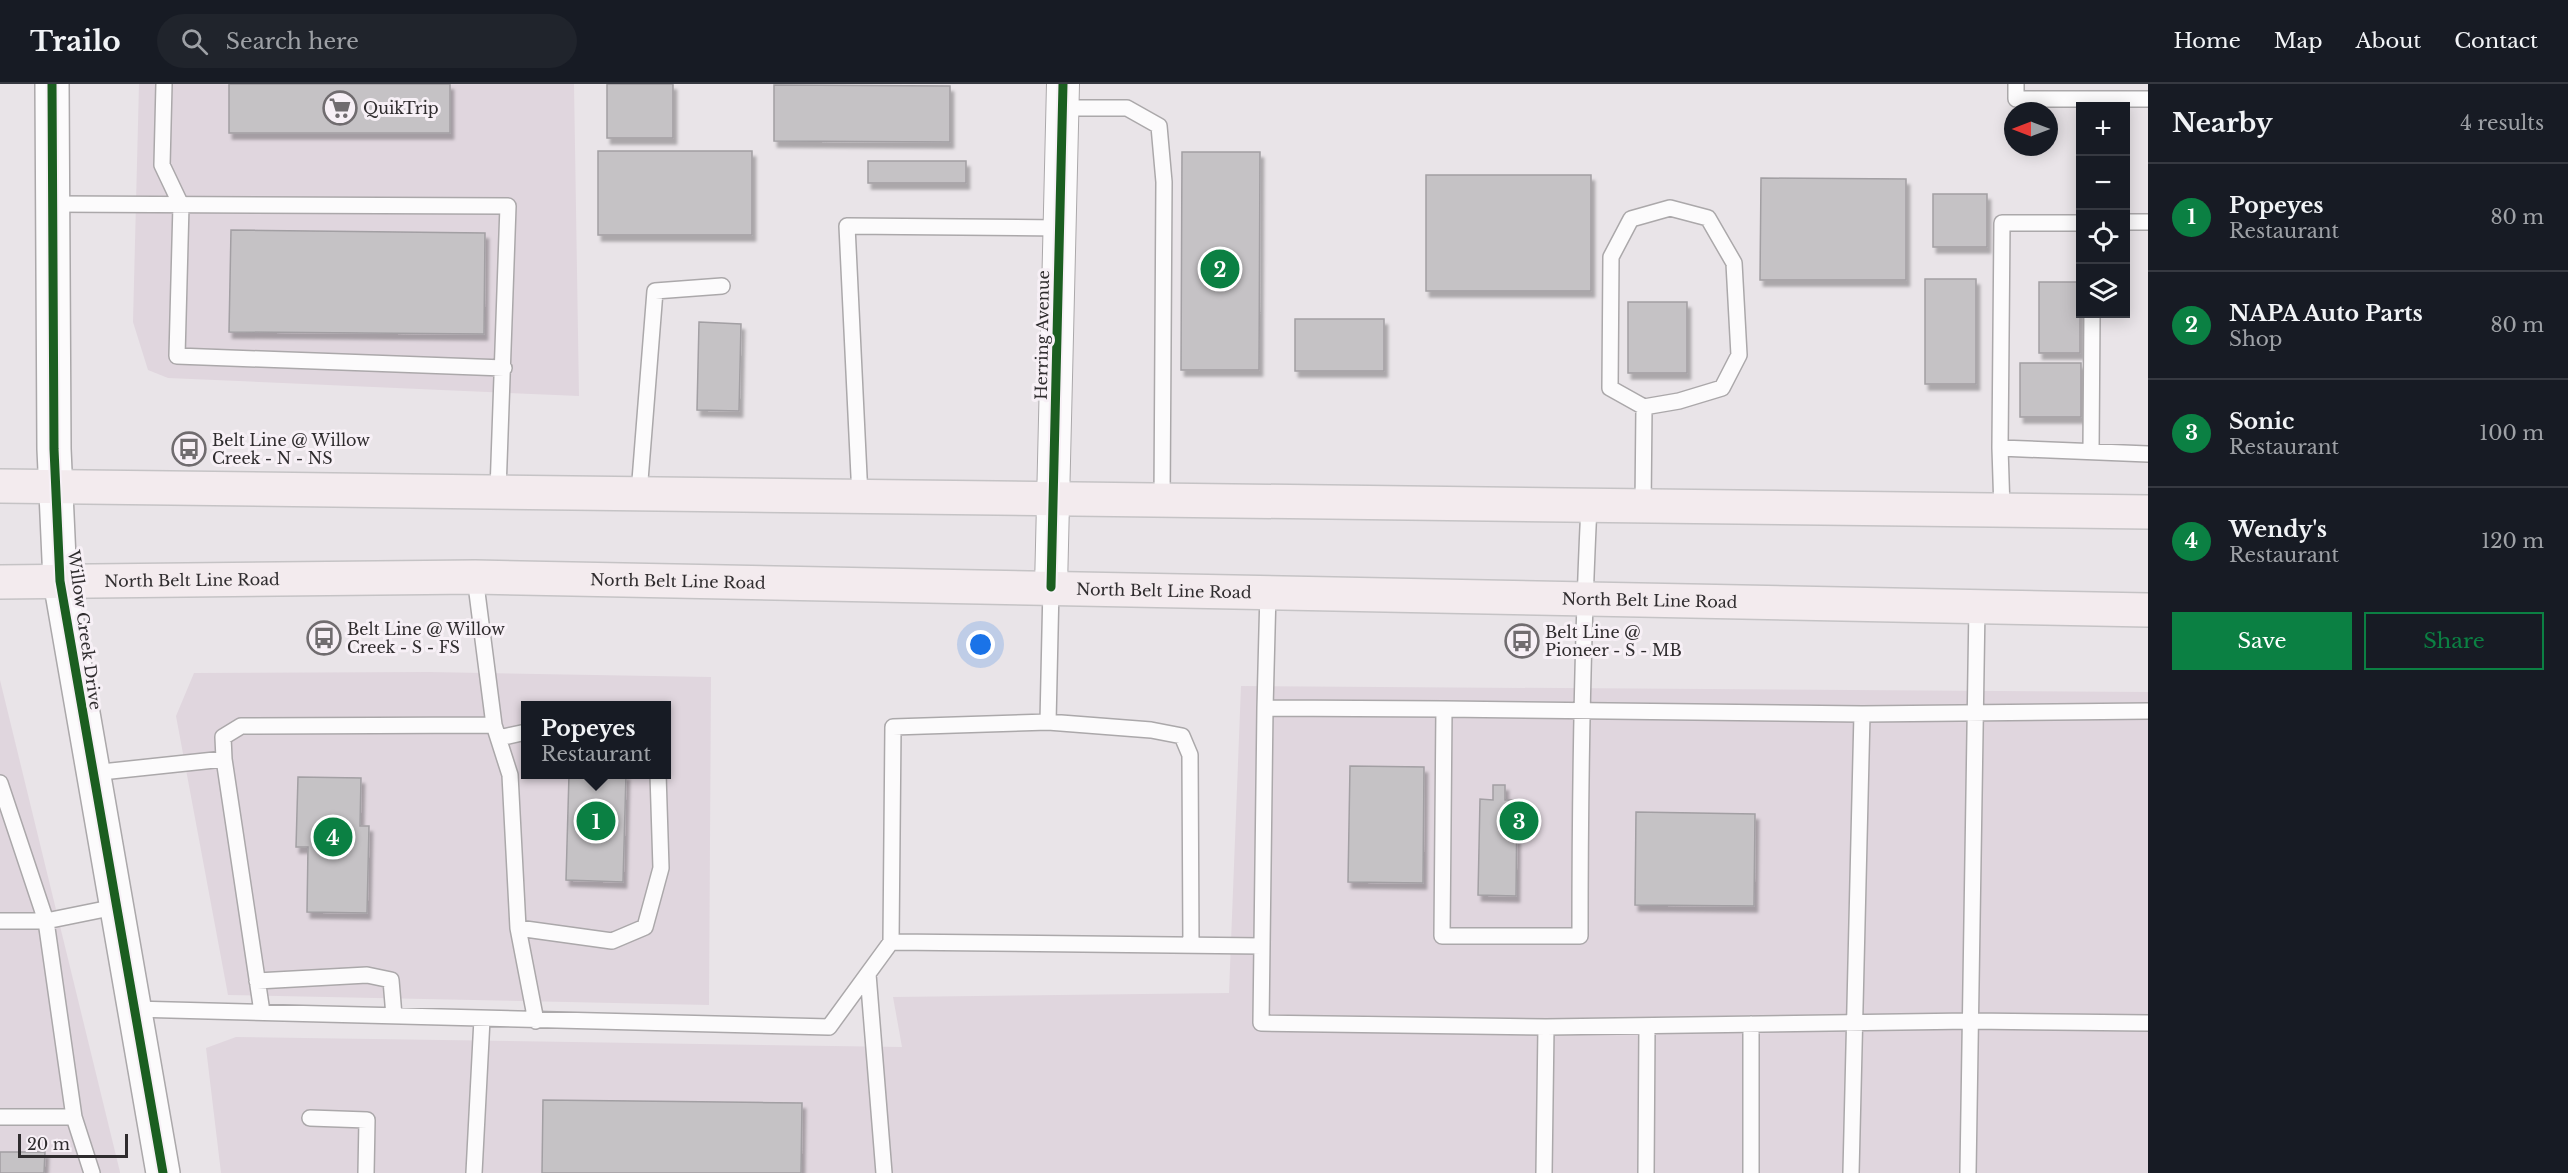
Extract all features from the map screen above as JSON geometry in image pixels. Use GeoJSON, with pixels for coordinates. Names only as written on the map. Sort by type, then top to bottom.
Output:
{"type":"FeatureCollection","features":[{"type":"Feature","properties":{"kind":"main road"},"geometry":{"type":"LineString","coordinates":[[0,486],[2148,512]]}},
{"type":"Feature","properties":{"kind":"main road","name":"North Belt Line Road"},"geometry":{"type":"LineString","coordinates":[[0,582],[475,577],[2148,610]]}},
{"type":"Feature","properties":{"kind":"street","name":"Willow Creek Drive"},"geometry":{"type":"LineString","coordinates":[[52,84],[55,486],[60,581],[163,1173]]}},
{"type":"Feature","properties":{"kind":"street","name":"Herring Avenue"},"geometry":{"type":"LineString","coordinates":[[1051,587],[1062,96]]}},
{"type":"Feature","properties":{"kind":"lane"},"geometry":{"type":"LineString","coordinates":[[164,84],[162,165],[181,205],[177,356],[504,368]]}},
{"type":"Feature","properties":{"kind":"lane"},"geometry":{"type":"LineString","coordinates":[[2016,84],[2016,99],[2148,99]]}},
{"type":"Feature","properties":{"kind":"lane"},"geometry":{"type":"LineString","coordinates":[[1062,96],[1127,108],[1159,126],[1164,193],[1162,501]]}},
{"type":"Feature","properties":{"kind":"lane"},"geometry":{"type":"LineString","coordinates":[[53,204],[508,206],[498,491]]}},
{"type":"Feature","properties":{"kind":"lane"},"geometry":{"type":"LineString","coordinates":[[1670,208],[1708,218],[1734,263],[1738,355],[1722,388],[1679,401],[1644,407],[1610,388],[1611,256],[1631,219],[1670,208]]}},
{"type":"Feature","properties":{"kind":"lane"},"geometry":{"type":"LineString","coordinates":[[2130,222],[2148,222]]}},
{"type":"Feature","properties":{"kind":"lane"},"geometry":{"type":"LineString","coordinates":[[2002,510],[2000,448],[2002,223],[2076,223]]}},
{"type":"Feature","properties":{"kind":"lane"},"geometry":{"type":"LineString","coordinates":[[860,497],[847,226],[1060,228]]}},
{"type":"Feature","properties":{"kind":"lane"},"geometry":{"type":"LineString","coordinates":[[639,493],[654,291],[722,286]]}},
{"type":"Feature","properties":{"kind":"lane"},"geometry":{"type":"LineString","coordinates":[[2091,451],[2092,318]]}},
{"type":"Feature","properties":{"kind":"lane"},"geometry":{"type":"LineString","coordinates":[[1643,507],[1644,407]]}},
{"type":"Feature","properties":{"kind":"lane"},"geometry":{"type":"LineString","coordinates":[[2000,448],[2148,454]]}},
{"type":"Feature","properties":{"kind":"lane"},"geometry":{"type":"LineString","coordinates":[[1444,709],[1442,936],[1580,936],[1584,598],[1589,506]]}},
{"type":"Feature","properties":{"kind":"lane"},"geometry":{"type":"LineString","coordinates":[[475,577],[497,732],[510,775],[518,928],[536,1021]]}},
{"type":"Feature","properties":{"kind":"lane"},"geometry":{"type":"LineString","coordinates":[[1048,722],[1051,587]]}},
{"type":"Feature","properties":{"kind":"lane"},"geometry":{"type":"LineString","coordinates":[[1268,592],[1261,1023],[1546,1028],[1970,1021],[2148,1023]]}},
{"type":"Feature","properties":{"kind":"lane"},"geometry":{"type":"LineString","coordinates":[[1968,1173],[1977,606]]}},
{"type":"Feature","properties":{"kind":"lane"},"geometry":{"type":"LineString","coordinates":[[1265,708],[1862,714],[2148,711]]}},
{"type":"Feature","properties":{"kind":"lane"},"geometry":{"type":"LineString","coordinates":[[1851,1173],[1862,714]]}},
{"type":"Feature","properties":{"kind":"lane"},"geometry":{"type":"LineString","coordinates":[[133,1009],[829,1027],[891,942],[893,727],[1048,722],[1151,730],[1182,736],[1190,755],[1191,945]]}},
{"type":"Feature","properties":{"kind":"lane"},"geometry":{"type":"LineString","coordinates":[[262,1012],[224,759],[223,737],[241,726],[521,732]]}},
{"type":"Feature","properties":{"kind":"lane"},"geometry":{"type":"LineString","coordinates":[[92,773],[224,759]]}},
{"type":"Feature","properties":{"kind":"lane"},"geometry":{"type":"LineString","coordinates":[[518,928],[612,941],[645,927],[661,868],[658,779]]}},
{"type":"Feature","properties":{"kind":"lane"},"geometry":{"type":"LineString","coordinates":[[0,783],[46,921],[74,1117],[92,1173]]}},
{"type":"Feature","properties":{"kind":"lane"},"geometry":{"type":"LineString","coordinates":[[0,921],[46,921],[115,907]]}},
{"type":"Feature","properties":{"kind":"lane"},"geometry":{"type":"LineString","coordinates":[[891,942],[1262,946]]}},
{"type":"Feature","properties":{"kind":"lane"},"geometry":{"type":"LineString","coordinates":[[868,974],[884,1173]]}},
{"type":"Feature","properties":{"kind":"lane"},"geometry":{"type":"LineString","coordinates":[[257,981],[367,975],[391,980],[394,1016]]}},
{"type":"Feature","properties":{"kind":"lane"},"geometry":{"type":"LineString","coordinates":[[474,1173],[482,1019]]}},
{"type":"Feature","properties":{"kind":"lane"},"geometry":{"type":"LineString","coordinates":[[1751,1024],[1751,1173]]}},
{"type":"Feature","properties":{"kind":"lane"},"geometry":{"type":"LineString","coordinates":[[1646,1173],[1647,1026]]}},
{"type":"Feature","properties":{"kind":"lane"},"geometry":{"type":"LineString","coordinates":[[1544,1173],[1546,1028]]}},
{"type":"Feature","properties":{"kind":"lane"},"geometry":{"type":"LineString","coordinates":[[0,1117],[74,1117]]}},
{"type":"Feature","properties":{"kind":"lane"},"geometry":{"type":"LineString","coordinates":[[310,1118],[367,1120],[366,1173]]}},
{"type":"Feature","properties":{"kind":"shaded area"},"geometry":{"type":"Polygon","coordinates":[[[139,84],[574,84],[579,396],[168,378],[148,370],[133,322],[139,84]]]}},
{"type":"Feature","properties":{"kind":"shaded area"},"geometry":{"type":"Polygon","coordinates":[[[429,672],[711,677],[709,1005],[228,995],[176,716],[194,673],[429,672]]]}},
{"type":"Feature","properties":{"kind":"shaded area"},"geometry":{"type":"Polygon","coordinates":[[[0,680],[120,1172],[120,1173],[0,1173],[0,680]]]}},
{"type":"Feature","properties":{"kind":"shaded area"},"geometry":{"type":"Polygon","coordinates":[[[1241,686],[2148,692],[2148,1173],[221,1173],[206,1048],[236,1037],[902,1047],[893,997],[1229,993],[1241,686]]]}},
{"type":"Feature","properties":{"kind":"building","name":"QuikTrip"},"geometry":{"type":"Polygon","coordinates":[[[229,84],[450,84],[450,133],[229,133],[229,84]]]}},
{"type":"Feature","properties":{"kind":"building"},"geometry":{"type":"Polygon","coordinates":[[[607,84],[673,84],[673,138],[607,138],[607,84]]]}},
{"type":"Feature","properties":{"kind":"building"},"geometry":{"type":"Polygon","coordinates":[[[774,85],[950,86],[950,142],[774,141],[774,85]]]}},
{"type":"Feature","properties":{"kind":"building"},"geometry":{"type":"Polygon","coordinates":[[[598,151],[752,151],[752,235],[598,235],[598,151]]]}},
{"type":"Feature","properties":{"kind":"building"},"geometry":{"type":"Polygon","coordinates":[[[1182,152],[1260,152],[1259,370],[1181,370],[1182,152]]]}},
{"type":"Feature","properties":{"kind":"building"},"geometry":{"type":"Polygon","coordinates":[[[868,161],[966,161],[966,183],[868,183],[868,161]]]}},
{"type":"Feature","properties":{"kind":"building"},"geometry":{"type":"Polygon","coordinates":[[[1426,175],[1591,175],[1591,291],[1426,291],[1426,175]]]}},
{"type":"Feature","properties":{"kind":"building"},"geometry":{"type":"Polygon","coordinates":[[[1761,178],[1906,179],[1906,280],[1760,280],[1761,178]]]}},
{"type":"Feature","properties":{"kind":"building"},"geometry":{"type":"Polygon","coordinates":[[[1933,194],[1987,194],[1987,247],[1933,247],[1933,194]]]}},
{"type":"Feature","properties":{"kind":"building"},"geometry":{"type":"Polygon","coordinates":[[[231,230],[485,233],[484,334],[229,332],[231,230]]]}},
{"type":"Feature","properties":{"kind":"building"},"geometry":{"type":"Polygon","coordinates":[[[1925,279],[1976,279],[1976,384],[1925,384],[1925,279]]]}},
{"type":"Feature","properties":{"kind":"building"},"geometry":{"type":"Polygon","coordinates":[[[2039,282],[2076,282],[2076,318],[2080,318],[2080,353],[2039,353],[2039,282]]]}},
{"type":"Feature","properties":{"kind":"building"},"geometry":{"type":"Polygon","coordinates":[[[1628,302],[1687,302],[1687,373],[1628,373],[1628,302]]]}},
{"type":"Feature","properties":{"kind":"building"},"geometry":{"type":"Polygon","coordinates":[[[1295,319],[1384,319],[1384,371],[1295,371],[1295,319]]]}},
{"type":"Feature","properties":{"kind":"building"},"geometry":{"type":"Polygon","coordinates":[[[699,322],[741,324],[739,411],[697,410],[699,322]]]}},
{"type":"Feature","properties":{"kind":"building"},"geometry":{"type":"Polygon","coordinates":[[[2020,363],[2081,363],[2081,417],[2020,417],[2020,363]]]}},
{"type":"Feature","properties":{"kind":"building"},"geometry":{"type":"Polygon","coordinates":[[[1350,766],[1424,767],[1423,883],[1348,882],[1350,766]]]}},
{"type":"Feature","properties":{"kind":"building"},"geometry":{"type":"Polygon","coordinates":[[[298,777],[361,778],[360,826],[369,826],[367,913],[307,912],[308,847],[296,847],[298,777]]]}},
{"type":"Feature","properties":{"kind":"building"},"geometry":{"type":"Polygon","coordinates":[[[569,779],[626,779],[623,882],[566,880],[569,779]]]}},
{"type":"Feature","properties":{"kind":"building"},"geometry":{"type":"Polygon","coordinates":[[[1493,785],[1505,785],[1505,800],[1517,800],[1516,896],[1478,895],[1480,799],[1493,800],[1493,785]]]}},
{"type":"Feature","properties":{"kind":"building"},"geometry":{"type":"Polygon","coordinates":[[[1636,812],[1755,814],[1754,906],[1635,905],[1636,812]]]}},
{"type":"Feature","properties":{"kind":"building"},"geometry":{"type":"Polygon","coordinates":[[[543,1100],[802,1103],[801,1173],[542,1173],[543,1100]]]}},
{"type":"Feature","properties":{"kind":"building"},"geometry":{"type":"Polygon","coordinates":[[[0,1152],[45,1152],[44,1173],[0,1173],[0,1152]]]}},
{"type":"Feature","properties":{"kind":"cycle path"},"geometry":{"type":"LineString","coordinates":[[52,84],[54,449],[60,581],[163,1173]]}},
{"type":"Feature","properties":{"kind":"cycle path"},"geometry":{"type":"LineString","coordinates":[[1051,587],[1063,84]]}},
{"type":"Feature","properties":{"kind":"place","name":"QuikTrip"},"geometry":{"type":"Point","coordinates":[340,108]}},
{"type":"Feature","properties":{"kind":"place","name":"NAPA Auto Parts"},"geometry":{"type":"Point","coordinates":[1220,269]}},
{"type":"Feature","properties":{"kind":"place","name":"Belt Line @ Willow Creek - N - NS"},"geometry":{"type":"Point","coordinates":[189,449]}},
{"type":"Feature","properties":{"kind":"place","name":"Belt Line @ Willow Creek - S - FS"},"geometry":{"type":"Point","coordinates":[324,638]}},
{"type":"Feature","properties":{"kind":"place","name":"Belt Line @ Pioneer - S - MB"},"geometry":{"type":"Point","coordinates":[1522,641]}},
{"type":"Feature","properties":{"kind":"place","name":"Popeyes"},"geometry":{"type":"Point","coordinates":[596,821]}},
{"type":"Feature","properties":{"kind":"place","name":"Sonic"},"geometry":{"type":"Point","coordinates":[1519,821]}},
{"type":"Feature","properties":{"kind":"place","name":"Wendy's"},"geometry":{"type":"Point","coordinates":[333,837]}}]}
